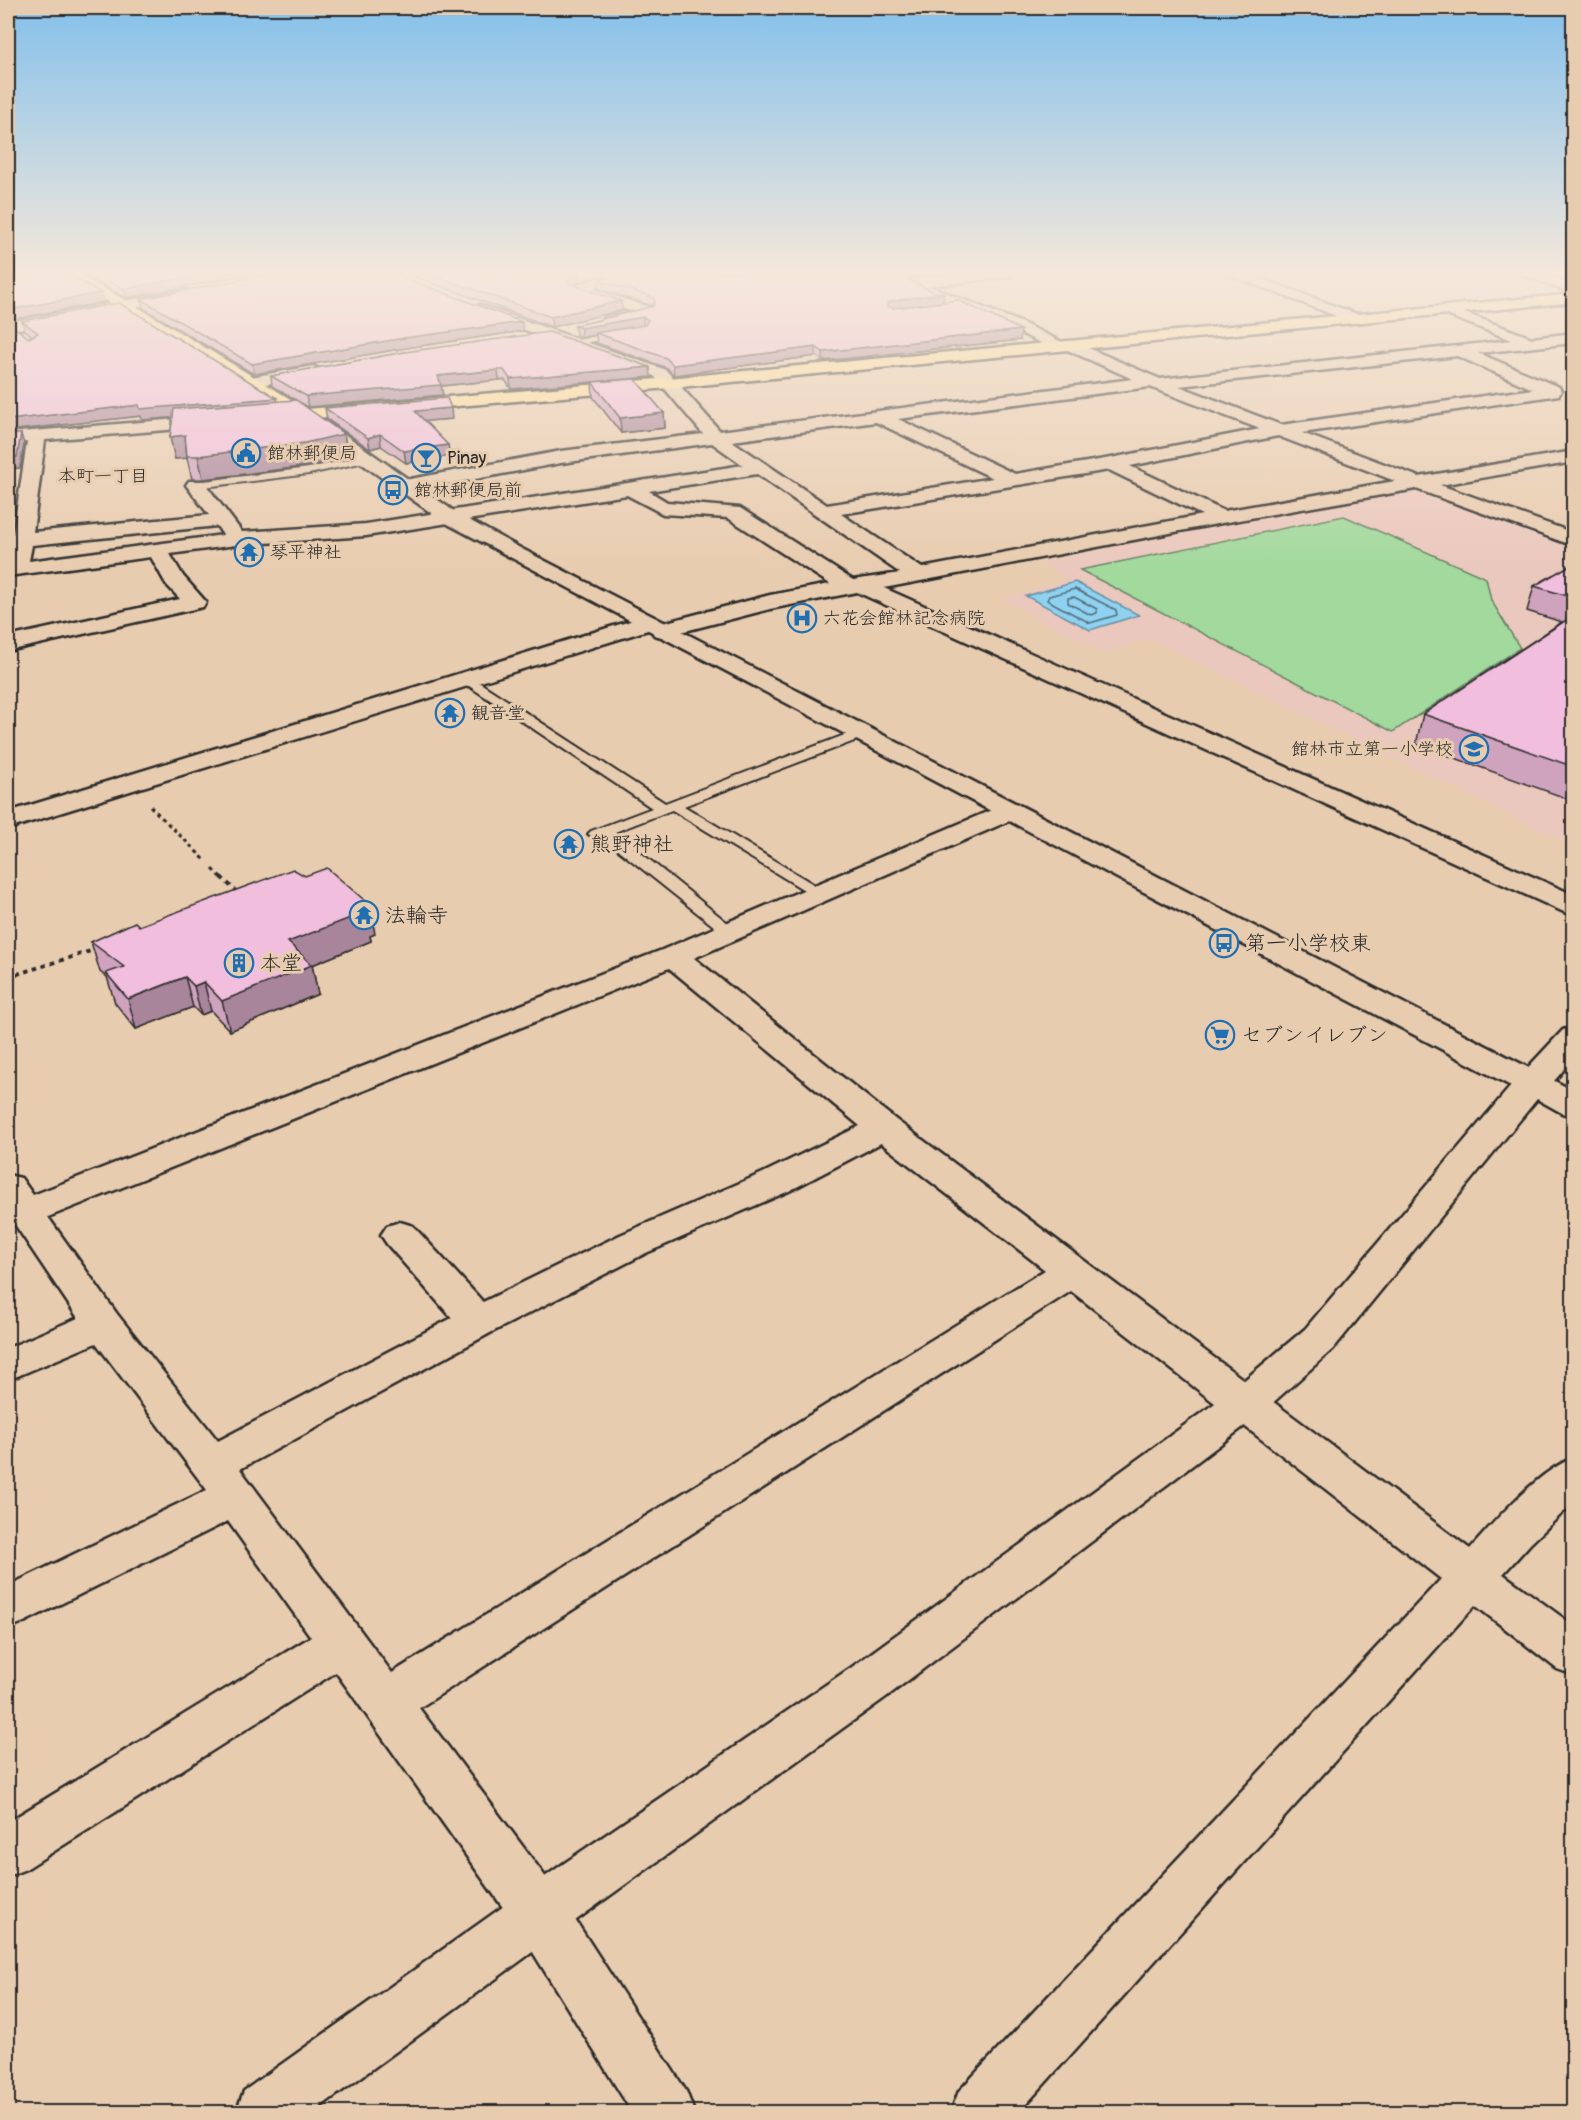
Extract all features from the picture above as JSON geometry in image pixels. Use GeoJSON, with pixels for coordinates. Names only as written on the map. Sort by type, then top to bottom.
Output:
{"type":"FeatureCollection","features":[{"type":"Feature","properties":{"kind":"main road"},"geometry":{"type":"LineString","coordinates":[[234,372],[304,414],[787,372]]}},
{"type":"Feature","properties":{"kind":"street"},"geometry":{"type":"LineString","coordinates":[[251,382],[306,372]]}},
{"type":"Feature","properties":{"kind":"street"},"geometry":{"type":"LineString","coordinates":[[657,372],[716,438],[918,575]]}},
{"type":"Feature","properties":{"kind":"street"},"geometry":{"type":"LineString","coordinates":[[1127,372],[1278,431],[1574,540]]}},
{"type":"Feature","properties":{"kind":"street"},"geometry":{"type":"LineString","coordinates":[[405,486],[561,457],[1259,372]]}},
{"type":"Feature","properties":{"kind":"street"},"geometry":{"type":"LineString","coordinates":[[824,512],[1111,464],[1278,431],[1558,393],[1508,372]]}},
{"type":"Feature","properties":{"kind":"street"},"geometry":{"type":"LineString","coordinates":[[271,417],[304,414],[451,518],[860,734],[1574,1105]]}},
{"type":"Feature","properties":{"kind":"street"},"geometry":{"type":"LineString","coordinates":[[879,417],[1012,480]]}},
{"type":"Feature","properties":{"kind":"street"},"geometry":{"type":"LineString","coordinates":[[8,438],[237,420]]}},
{"type":"Feature","properties":{"kind":"street"},"geometry":{"type":"LineString","coordinates":[[37,435],[28,496],[15,540],[13,569],[236,539],[366,530],[760,468]]}},
{"type":"Feature","properties":{"kind":"street"},"geometry":{"type":"LineString","coordinates":[[8,821],[468,679],[655,626],[853,586],[1222,517],[1414,482],[1568,459]]}},
{"type":"Feature","properties":{"kind":"street"},"geometry":{"type":"LineString","coordinates":[[1111,464],[1222,517]]}},
{"type":"Feature","properties":{"kind":"street"},"geometry":{"type":"LineString","coordinates":[[196,485],[236,539]]}},
{"type":"Feature","properties":{"kind":"street"},"geometry":{"type":"LineString","coordinates":[[630,488],[663,508],[733,512],[853,586],[1574,906]]}},
{"type":"Feature","properties":{"kind":"street"},"geometry":{"type":"LineString","coordinates":[[8,498],[28,496]]}},
{"type":"Feature","properties":{"kind":"street"},"geometry":{"type":"LineString","coordinates":[[15,540],[222,520]]}},
{"type":"Feature","properties":{"kind":"street"},"geometry":{"type":"LineString","coordinates":[[8,644],[195,602],[174,579],[158,551]]}},
{"type":"Feature","properties":{"kind":"street"},"geometry":{"type":"LineString","coordinates":[[665,2112],[540,1914],[223,1480],[103,1324],[16,1200],[672,956],[1008,811]]}},
{"type":"Feature","properties":{"kind":"street"},"geometry":{"type":"LineString","coordinates":[[672,956],[884,1128],[1574,1654]]}},
{"type":"Feature","properties":{"kind":"street"},"geometry":{"type":"LineString","coordinates":[[265,2112],[868,1682],[1244,1404],[1319,1339],[1532,1083],[1574,1036]]}},
{"type":"Feature","properties":{"kind":"street"},"geometry":{"type":"LineString","coordinates":[[8,1608],[223,1480],[478,1323],[633,1244],[776,1182],[884,1128]]}},
{"type":"Feature","properties":{"kind":"street"},"geometry":{"type":"LineString","coordinates":[[400,1235],[478,1323]]}},
{"type":"Feature","properties":{"kind":"street"},"geometry":{"type":"LineString","coordinates":[[387,1702],[1071,1272]]}},
{"type":"Feature","properties":{"kind":"street"},"geometry":{"type":"LineString","coordinates":[[8,1365],[103,1324]]}},
{"type":"Feature","properties":{"kind":"street"},"geometry":{"type":"LineString","coordinates":[[980,2112],[1472,1577],[1514,1532],[1574,1475]]}},
{"type":"Feature","properties":{"kind":"street"},"geometry":{"type":"LineString","coordinates":[[8,1851],[341,1643]]}},
{"type":"Feature","properties":{"kind":"lane"},"geometry":{"type":"LineString","coordinates":[[196,485],[309,471],[365,459]]}},
{"type":"Feature","properties":{"kind":"lane"},"geometry":{"type":"LineString","coordinates":[[468,679],[668,806],[820,893]]}},
{"type":"Feature","properties":{"kind":"lane"},"geometry":{"type":"LineString","coordinates":[[731,932],[600,832],[860,734]]}},
{"type":"Feature","properties":{"kind":"path"},"geometry":{"type":"LineString","coordinates":[[129,784],[205,860]]}},
{"type":"Feature","properties":{"kind":"path"},"geometry":{"type":"LineString","coordinates":[[213,868],[237,893],[247,895]]}},
{"type":"Feature","properties":{"kind":"path"},"geometry":{"type":"LineString","coordinates":[[8,977],[105,946]]}},
{"type":"Feature","properties":{"kind":"shaded area","name":"館林市立第一小学校"},"geometry":{"type":"Polygon","coordinates":[[[1417,488],[1573,545],[1573,846],[1149,639],[1104,653],[1003,600],[1067,579],[1041,562],[1417,488]]]}},
{"type":"Feature","properties":{"kind":"green space"},"geometry":{"type":"Polygon","coordinates":[[[1344,516],[1486,578],[1491,600],[1520,648],[1393,732],[1080,570],[1344,516]]]}},
{"type":"Feature","properties":{"kind":"water"},"geometry":{"type":"Polygon","coordinates":[[[1075,582],[1139,615],[1090,630],[1026,596],[1075,582]]]}},
{"type":"Feature","properties":{"kind":"building"},"geometry":{"type":"Polygon","coordinates":[[[8,372],[234,372],[277,398],[140,409],[139,405],[8,420],[8,372]]]}},
{"type":"Feature","properties":{"kind":"building"},"geometry":{"type":"Polygon","coordinates":[[[294,372],[479,372],[438,376],[441,385],[306,396],[271,376],[294,372]]]}},
{"type":"Feature","properties":{"kind":"building"},"geometry":{"type":"Polygon","coordinates":[[[505,372],[592,372],[510,379],[505,372]]]}},
{"type":"Feature","properties":{"kind":"building"},"geometry":{"type":"Polygon","coordinates":[[[635,379],[664,413],[620,418],[592,382],[635,379]]]}},
{"type":"Feature","properties":{"kind":"building"},"geometry":{"type":"Polygon","coordinates":[[[447,398],[451,408],[415,411],[448,445],[404,451],[380,434],[368,438],[325,408],[447,398]]]}},
{"type":"Feature","properties":{"kind":"building"},"geometry":{"type":"Polygon","coordinates":[[[296,400],[344,434],[305,443],[198,456],[187,456],[185,435],[170,437],[174,409],[296,400]]]}},
{"type":"Feature","properties":{"kind":"building"},"geometry":{"type":"Polygon","coordinates":[[[8,434],[21,434],[17,457],[8,458],[8,434]]]}},
{"type":"Feature","properties":{"kind":"building"},"geometry":{"type":"Polygon","coordinates":[[[1574,563],[1574,598],[1534,586],[1574,563]]]}},
{"type":"Feature","properties":{"kind":"building"},"geometry":{"type":"Polygon","coordinates":[[[1574,615],[1574,767],[1423,714],[1574,615]]]}},
{"type":"Feature","properties":{"kind":"building"},"geometry":{"type":"Polygon","coordinates":[[[327,868],[370,905],[362,908],[366,912],[288,942],[312,965],[222,1001],[204,982],[194,986],[185,977],[128,999],[106,973],[124,967],[91,942],[135,922],[139,926],[293,869],[305,876],[327,868]]]}},
{"type":"Feature","properties":{"kind":"place","name":"館林郵便局"},"geometry":{"type":"Point","coordinates":[246,453]}},
{"type":"Feature","properties":{"kind":"place","name":"Pinay"},"geometry":{"type":"Point","coordinates":[426,458]}},
{"type":"Feature","properties":{"kind":"place","name":"館林郵便局前"},"geometry":{"type":"Point","coordinates":[393,490]}},
{"type":"Feature","properties":{"kind":"place","name":"琴平神社"},"geometry":{"type":"Point","coordinates":[249,552]}},
{"type":"Feature","properties":{"kind":"place","name":"六花会館林記念病院"},"geometry":{"type":"Point","coordinates":[802,618]}},
{"type":"Feature","properties":{"kind":"place","name":"観音堂"},"geometry":{"type":"Point","coordinates":[450,713]}},
{"type":"Feature","properties":{"kind":"place","name":"館林市立第一小学校"},"geometry":{"type":"Point","coordinates":[1474,749]}},
{"type":"Feature","properties":{"kind":"place","name":"熊野神社"},"geometry":{"type":"Point","coordinates":[569,844]}},
{"type":"Feature","properties":{"kind":"place","name":"法輪寺"},"geometry":{"type":"Point","coordinates":[364,915]}},
{"type":"Feature","properties":{"kind":"place","name":"第一小学校東"},"geometry":{"type":"Point","coordinates":[1224,943]}},
{"type":"Feature","properties":{"kind":"place","name":"本堂"},"geometry":{"type":"Point","coordinates":[239,963]}},
{"type":"Feature","properties":{"kind":"place","name":"セブンイレブン"},"geometry":{"type":"Point","coordinates":[1220,1035]}},
{"type":"Feature","properties":{"kind":"district","name":"本町一丁目"},"geometry":{"type":"Point","coordinates":[103,476]}}]}
